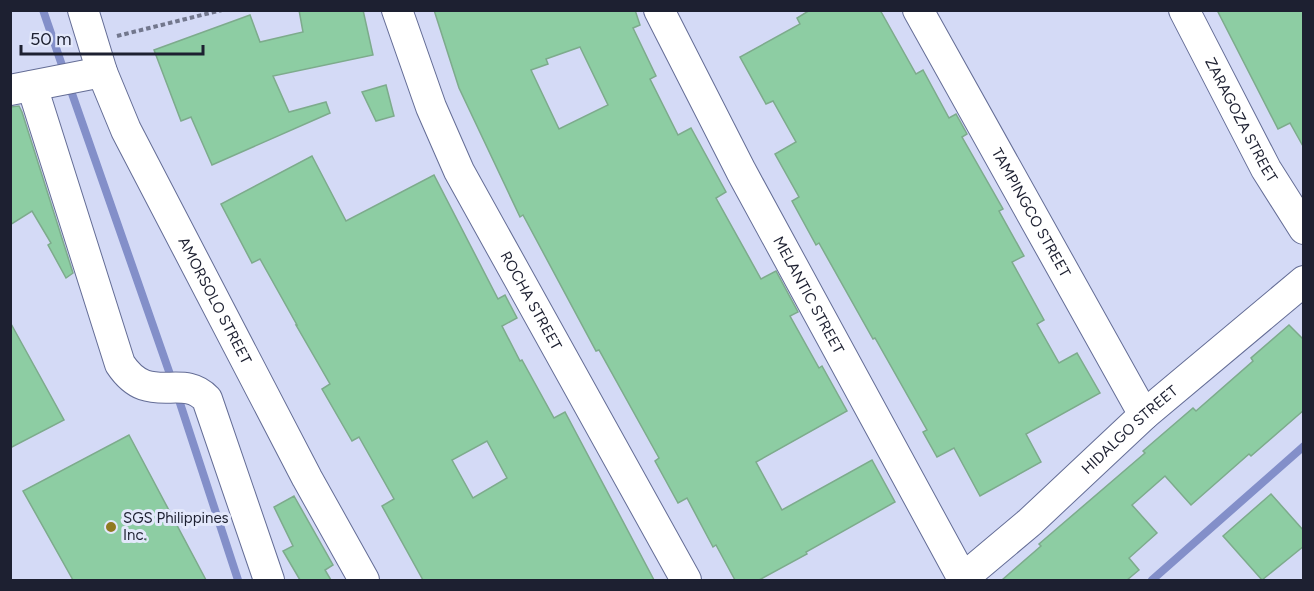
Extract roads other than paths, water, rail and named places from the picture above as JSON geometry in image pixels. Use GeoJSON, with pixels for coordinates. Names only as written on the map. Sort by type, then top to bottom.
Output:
{"type":"FeatureCollection","features":[{"type":"Feature","properties":{"kind":"street","name":"AMORSOLO STREET"},"geometry":{"type":"LineString","coordinates":[[84,10],[92,41],[56,81],[126,130],[307,478],[364,580]]}},
{"type":"Feature","properties":{"kind":"street","name":"ROCHA STREET"},"geometry":{"type":"LineString","coordinates":[[397,10],[431,107],[459,171],[686,580]]}},
{"type":"Feature","properties":{"kind":"street","name":"MELANTIC STREET"},"geometry":{"type":"LineString","coordinates":[[659,10],[741,171],[962,580]]}},
{"type":"Feature","properties":{"kind":"street","name":"TAMPINGCO STREET"},"geometry":{"type":"LineString","coordinates":[[918,10],[1144,415]]}},
{"type":"Feature","properties":{"kind":"street","name":"ZARAGOZA STREET"},"geometry":{"type":"LineString","coordinates":[[1184,10],[1266,169],[1304,229]]}},
{"type":"Feature","properties":{"kind":"street"},"geometry":{"type":"LineString","coordinates":[[56,81],[120,364],[129,376],[145,386],[190,388],[200,391],[207,399],[269,580]]}},
{"type":"Feature","properties":{"kind":"street","name":"HIDALGO STREET"},"geometry":{"type":"LineString","coordinates":[[962,580],[1030,522],[1144,415],[1304,281]]}},
{"type":"Feature","properties":{"kind":"waterway"},"geometry":{"type":"LineString","coordinates":[[43,10],[65,74]]}},
{"type":"Feature","properties":{"kind":"waterway"},"geometry":{"type":"LineString","coordinates":[[69,85],[172,380]]}},
{"type":"Feature","properties":{"kind":"waterway"},"geometry":{"type":"LineString","coordinates":[[177,394],[238,580]]}},
{"type":"Feature","properties":{"kind":"waterway"},"geometry":{"type":"LineString","coordinates":[[1152,580],[1304,446]]}},
{"type":"Feature","properties":{"kind":"place","name":"SGS Philippines Inc."},"geometry":{"type":"Point","coordinates":[111,527]}}]}
